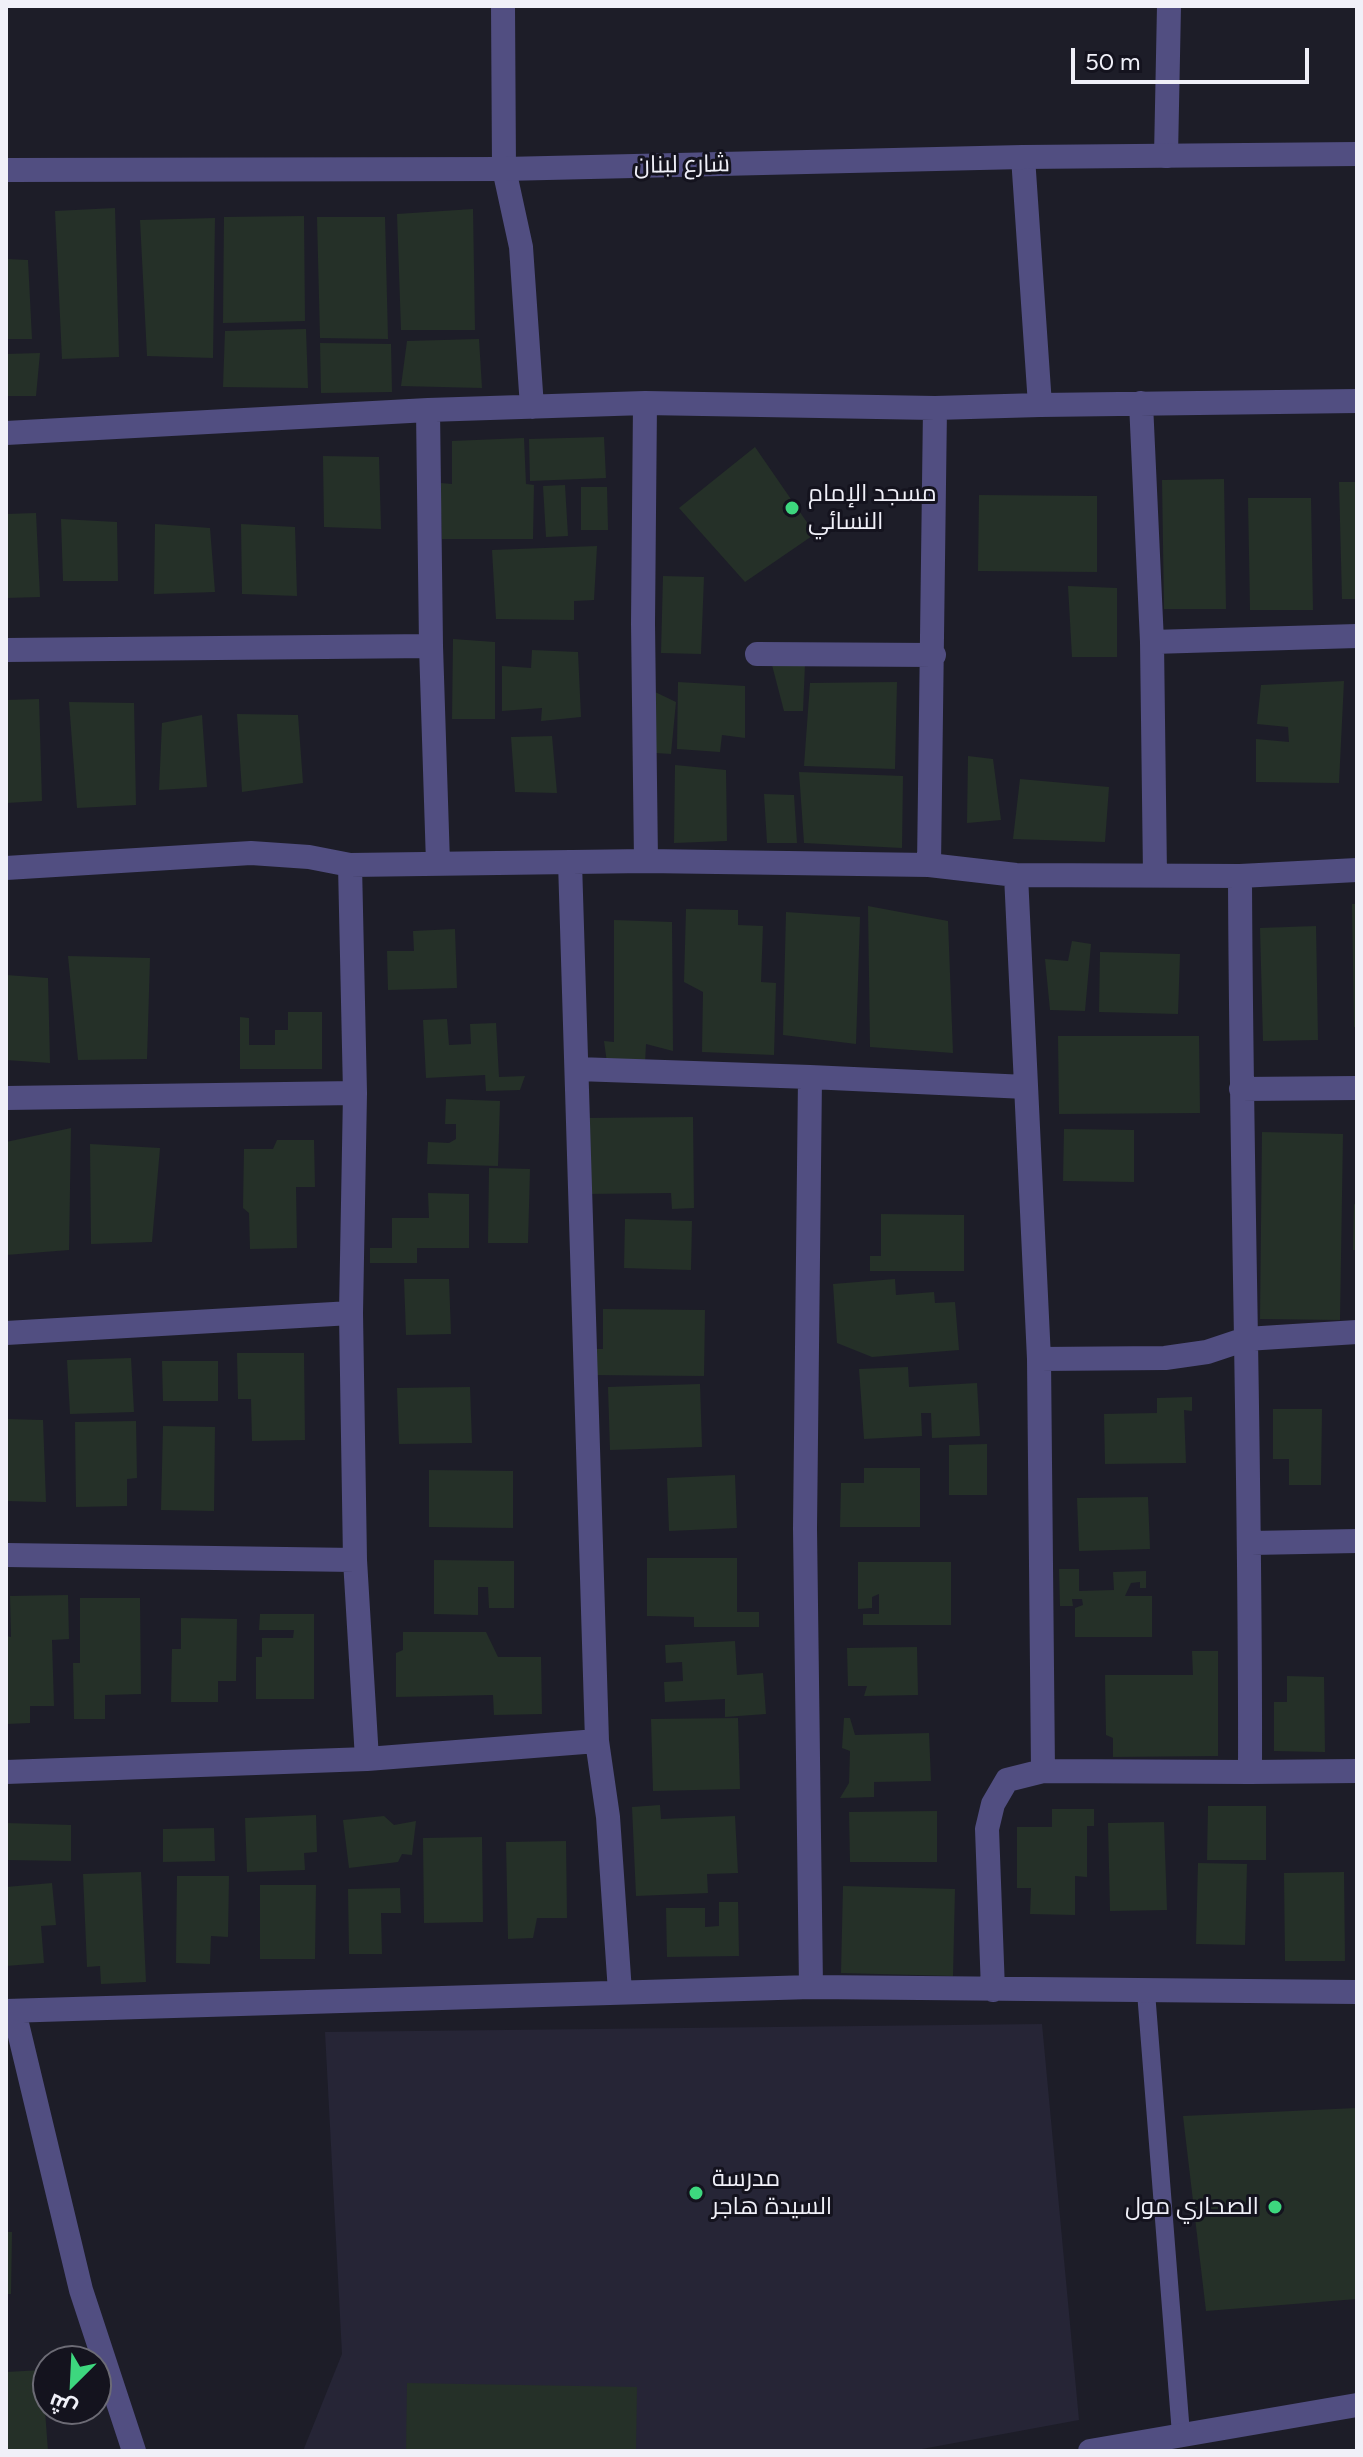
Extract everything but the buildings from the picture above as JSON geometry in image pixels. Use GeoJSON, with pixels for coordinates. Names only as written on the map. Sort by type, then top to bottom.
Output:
{"type":"FeatureCollection","features":[{"type":"Feature","properties":{"kind":"street"},"geometry":{"type":"LineString","coordinates":[[503,6],[504,169],[521,247],[532,407]]}},
{"type":"Feature","properties":{"kind":"street"},"geometry":{"type":"LineString","coordinates":[[1166,156],[1169,6]]}},
{"type":"Feature","properties":{"kind":"street","name":"شارع لبنان"},"geometry":{"type":"LineString","coordinates":[[6,170],[504,169],[1023,157],[1357,154]]}},
{"type":"Feature","properties":{"kind":"street"},"geometry":{"type":"LineString","coordinates":[[1023,157],[1040,405]]}},
{"type":"Feature","properties":{"kind":"street"},"geometry":{"type":"LineString","coordinates":[[6,433],[428,410],[645,403],[935,408],[1357,401]]}},
{"type":"Feature","properties":{"kind":"street"},"geometry":{"type":"LineString","coordinates":[[645,403],[643,623],[646,861]]}},
{"type":"Feature","properties":{"kind":"street"},"geometry":{"type":"LineString","coordinates":[[1141,403],[1152,642],[1155,875]]}},
{"type":"Feature","properties":{"kind":"street"},"geometry":{"type":"LineString","coordinates":[[929,865],[935,408]]}},
{"type":"Feature","properties":{"kind":"street"},"geometry":{"type":"LineString","coordinates":[[428,410],[438,863]]}},
{"type":"Feature","properties":{"kind":"street"},"geometry":{"type":"LineString","coordinates":[[1152,642],[1357,636]]}},
{"type":"Feature","properties":{"kind":"street"},"geometry":{"type":"LineString","coordinates":[[6,650],[431,646]]}},
{"type":"Feature","properties":{"kind":"street"},"geometry":{"type":"LineString","coordinates":[[757,654],[934,655]]}},
{"type":"Feature","properties":{"kind":"street"},"geometry":{"type":"LineString","coordinates":[[6,868],[251,853],[309,857],[350,865],[646,861],[929,865],[1016,875],[1240,876],[1357,870]]}},
{"type":"Feature","properties":{"kind":"street"},"geometry":{"type":"LineString","coordinates":[[570,862],[597,1741],[608,1817],[620,1992]]}},
{"type":"Feature","properties":{"kind":"street"},"geometry":{"type":"LineString","coordinates":[[350,865],[355,1093],[351,1313],[355,1560],[367,1759]]}},
{"type":"Feature","properties":{"kind":"street"},"geometry":{"type":"LineString","coordinates":[[1016,875],[1039,1359],[1043,1771]]}},
{"type":"Feature","properties":{"kind":"street"},"geometry":{"type":"LineString","coordinates":[[1240,876],[1241,1089],[1251,1543],[1250,1772]]}},
{"type":"Feature","properties":{"kind":"street"},"geometry":{"type":"LineString","coordinates":[[577,1069],[1026,1087]]}},
{"type":"Feature","properties":{"kind":"street"},"geometry":{"type":"LineString","coordinates":[[810,1077],[805,1528],[811,1987]]}},
{"type":"Feature","properties":{"kind":"street"},"geometry":{"type":"LineString","coordinates":[[1241,1089],[1357,1088]]}},
{"type":"Feature","properties":{"kind":"street"},"geometry":{"type":"LineString","coordinates":[[6,1098],[355,1093]]}},
{"type":"Feature","properties":{"kind":"street"},"geometry":{"type":"LineString","coordinates":[[6,1333],[351,1313]]}},
{"type":"Feature","properties":{"kind":"street"},"geometry":{"type":"LineString","coordinates":[[1039,1359],[1165,1358],[1207,1352],[1246,1339],[1357,1332]]}},
{"type":"Feature","properties":{"kind":"street"},"geometry":{"type":"LineString","coordinates":[[1251,1543],[1357,1541]]}},
{"type":"Feature","properties":{"kind":"street"},"geometry":{"type":"LineString","coordinates":[[6,1555],[355,1560]]}},
{"type":"Feature","properties":{"kind":"street"},"geometry":{"type":"LineString","coordinates":[[6,1772],[367,1759],[597,1741]]}},
{"type":"Feature","properties":{"kind":"street"},"geometry":{"type":"LineString","coordinates":[[993,1990],[987,1829],[993,1804],[1007,1780],[1043,1771],[1357,1771]]}},
{"type":"Feature","properties":{"kind":"street"},"geometry":{"type":"LineString","coordinates":[[134,2451],[81,2290],[10,2011],[811,1987],[1357,1992]]}},
{"type":"Feature","properties":{"kind":"street"},"geometry":{"type":"LineString","coordinates":[[1090,2451],[1357,2405]]}},
{"type":"Feature","properties":{"kind":"lane"},"geometry":{"type":"LineString","coordinates":[[1146,1992],[1181,2434]]}},
{"type":"Feature","properties":{"kind":"shaded area","name":"مدرسة السيدة هاجر"},"geometry":{"type":"Polygon","coordinates":[[[1042,2024],[1079,2420],[911,2451],[303,2451],[342,2354],[325,2032],[1042,2024]]]}},
{"type":"Feature","properties":{"kind":"place","name":"مسجد الإمام النسائي"},"geometry":{"type":"Point","coordinates":[792,508]}},
{"type":"Feature","properties":{"kind":"place","name":"مدرسة السيدة هاجر"},"geometry":{"type":"Point","coordinates":[696,2193]}},
{"type":"Feature","properties":{"kind":"place","name":"الصحاري مول"},"geometry":{"type":"Point","coordinates":[1275,2207]}}]}
